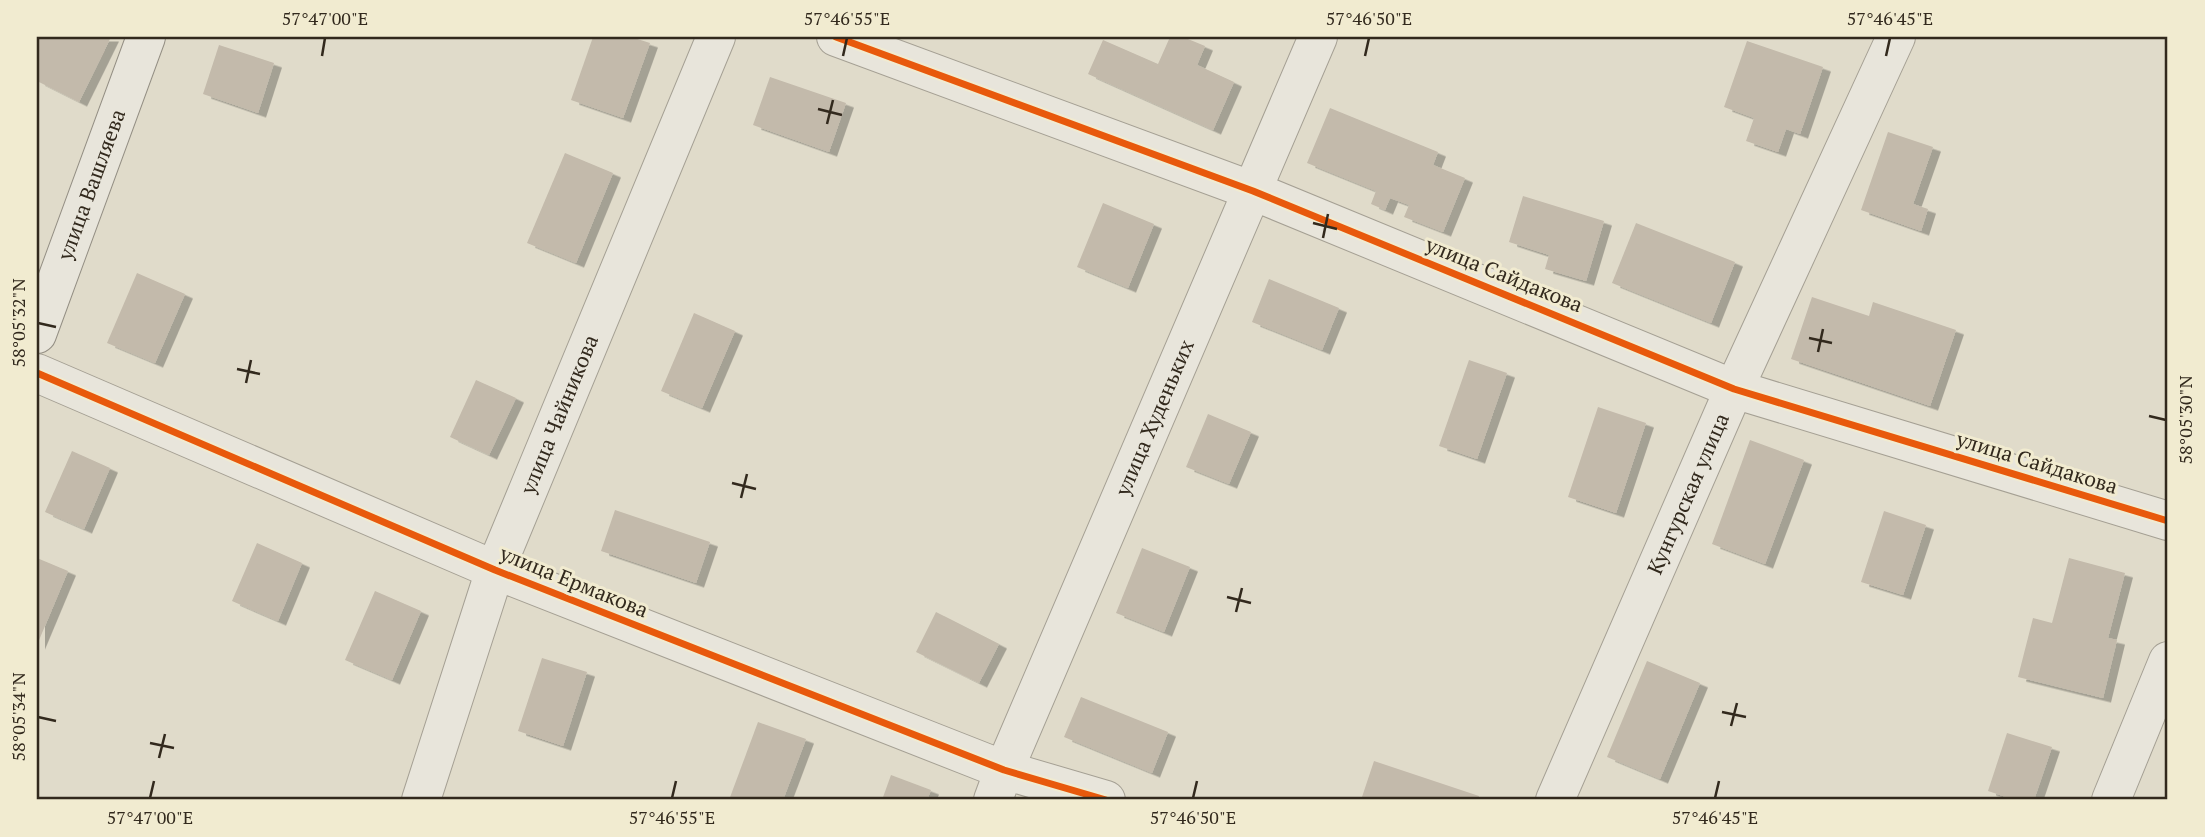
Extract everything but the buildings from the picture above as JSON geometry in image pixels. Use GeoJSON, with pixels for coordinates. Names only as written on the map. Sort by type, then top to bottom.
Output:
{"type":"FeatureCollection","features":[{"type":"Feature","properties":{"kind":"street","name":"улица Вашляева"},"geometry":{"type":"LineString","coordinates":[[37,334],[146,37]]}},
{"type":"Feature","properties":{"kind":"street","name":"улица Чайникова"},"geometry":{"type":"LineString","coordinates":[[421,800],[495,570],[716,37]]}},
{"type":"Feature","properties":{"kind":"street","name":"улица Сайдакова"},"geometry":{"type":"LineString","coordinates":[[836,37],[1253,191],[1734,389],[2168,521]]}},
{"type":"Feature","properties":{"kind":"street","name":"улица Худеньких"},"geometry":{"type":"LineString","coordinates":[[999,785],[1318,37]]}},
{"type":"Feature","properties":{"kind":"street","name":"Кунгурская улица"},"geometry":{"type":"LineString","coordinates":[[1555,800],[1734,389],[1896,37]]}},
{"type":"Feature","properties":{"kind":"street","name":"улица Ермакова"},"geometry":{"type":"LineString","coordinates":[[37,373],[999,785],[1106,800]]}},
{"type":"Feature","properties":{"kind":"street"},"geometry":{"type":"LineString","coordinates":[[2111,800],[2168,661]]}},
{"type":"Feature","properties":{"kind":"cycle path"},"geometry":{"type":"LineString","coordinates":[[836,37],[1253,191],[1734,389],[2168,521]]}},
{"type":"Feature","properties":{"kind":"cycle path"},"geometry":{"type":"LineString","coordinates":[[37,373],[495,570],[1004,770],[1106,800]]}}]}
